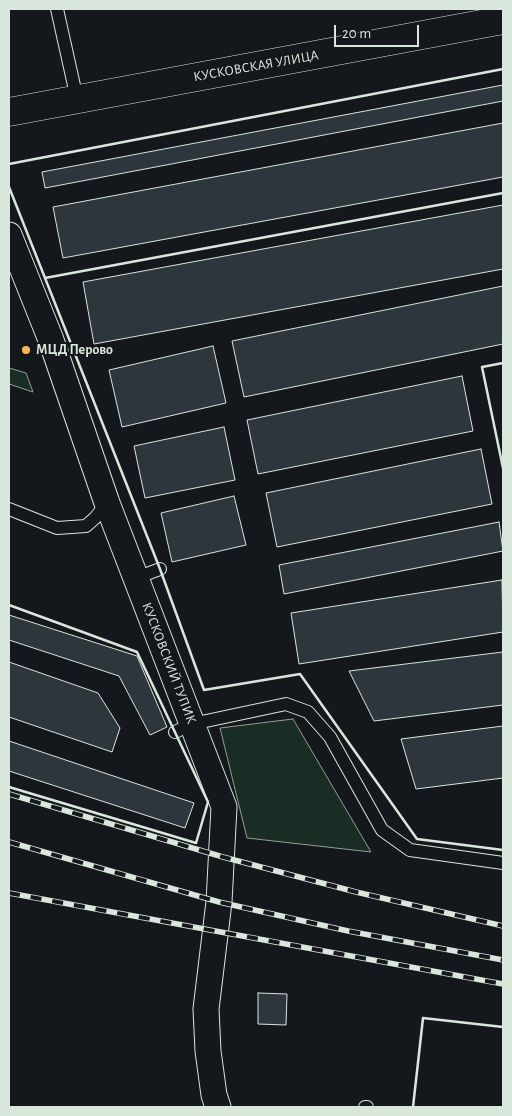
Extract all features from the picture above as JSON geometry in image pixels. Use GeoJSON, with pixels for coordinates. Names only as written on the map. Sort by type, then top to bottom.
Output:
{"type":"FeatureCollection","features":[{"type":"Feature","properties":{"kind":"street","name":"КУСКОВСКАЯ УЛИЦА"},"geometry":{"type":"LineString","coordinates":[[9,112],[503,20]]}},
{"type":"Feature","properties":{"kind":"street","name":"КУСКОВСКИЙ ТУПИК"},"geometry":{"type":"LineString","coordinates":[[9,235],[50,340],[107,503],[136,578],[183,728],[224,807],[219,902],[206,1009],[208,1050],[214,1095],[218,1107]]}},
{"type":"Feature","properties":{"kind":"lane"},"geometry":{"type":"LineString","coordinates":[[57,9],[77,99]]}},
{"type":"Feature","properties":{"kind":"lane"},"geometry":{"type":"LineString","coordinates":[[9,509],[57,528],[86,526],[96,518],[107,503]]}},
{"type":"Feature","properties":{"kind":"lane"},"geometry":{"type":"LineString","coordinates":[[136,578],[160,569]]}},
{"type":"Feature","properties":{"kind":"lane"},"geometry":{"type":"LineString","coordinates":[[183,728],[286,704],[308,712],[330,737],[382,830],[410,850],[503,863]]}},
{"type":"Feature","properties":{"kind":"green space"},"geometry":{"type":"Polygon","coordinates":[[[9,368],[26,373],[33,392],[9,384],[9,368]]]}},
{"type":"Feature","properties":{"kind":"green space"},"geometry":{"type":"Polygon","coordinates":[[[293,719],[371,852],[247,838],[220,728],[293,719]]]}},
{"type":"Feature","properties":{"kind":"building"},"geometry":{"type":"Polygon","coordinates":[[[503,85],[503,101],[45,188],[42,172],[503,85]]]}},
{"type":"Feature","properties":{"kind":"building"},"geometry":{"type":"Polygon","coordinates":[[[503,123],[503,177],[63,258],[53,207],[503,123]]]}},
{"type":"Feature","properties":{"kind":"building"},"geometry":{"type":"Polygon","coordinates":[[[503,205],[503,269],[94,344],[83,282],[503,205]]]}},
{"type":"Feature","properties":{"kind":"building"},"geometry":{"type":"Polygon","coordinates":[[[503,286],[503,344],[244,397],[232,341],[503,286]]]}},
{"type":"Feature","properties":{"kind":"building"},"geometry":{"type":"Polygon","coordinates":[[[213,346],[226,403],[122,427],[109,370],[213,346]]]}},
{"type":"Feature","properties":{"kind":"building"},"geometry":{"type":"Polygon","coordinates":[[[462,376],[473,431],[258,474],[247,420],[462,376]]]}},
{"type":"Feature","properties":{"kind":"building"},"geometry":{"type":"Polygon","coordinates":[[[224,427],[235,480],[145,498],[134,446],[224,427]]]}},
{"type":"Feature","properties":{"kind":"building"},"geometry":{"type":"Polygon","coordinates":[[[481,449],[492,504],[277,547],[266,493],[481,449]]]}},
{"type":"Feature","properties":{"kind":"building"},"geometry":{"type":"Polygon","coordinates":[[[234,496],[246,545],[172,562],[161,513],[234,496]]]}},
{"type":"Feature","properties":{"kind":"building"},"geometry":{"type":"Polygon","coordinates":[[[499,522],[503,551],[284,594],[279,565],[499,522]]]}},
{"type":"Feature","properties":{"kind":"building"},"geometry":{"type":"Polygon","coordinates":[[[502,580],[503,632],[299,664],[291,613],[502,580]]]}},
{"type":"Feature","properties":{"kind":"building"},"geometry":{"type":"Polygon","coordinates":[[[9,615],[137,656],[167,727],[150,735],[119,676],[9,640],[9,615]]]}},
{"type":"Feature","properties":{"kind":"building"},"geometry":{"type":"Polygon","coordinates":[[[503,652],[503,705],[374,721],[349,671],[503,652]]]}},
{"type":"Feature","properties":{"kind":"building"},"geometry":{"type":"Polygon","coordinates":[[[9,662],[98,693],[120,728],[112,752],[9,717],[9,662]]]}},
{"type":"Feature","properties":{"kind":"building"},"geometry":{"type":"Polygon","coordinates":[[[503,726],[503,778],[416,789],[401,739],[503,726]]]}},
{"type":"Feature","properties":{"kind":"building"},"geometry":{"type":"Polygon","coordinates":[[[9,741],[194,803],[185,828],[9,771],[9,741]]]}},
{"type":"Feature","properties":{"kind":"building"},"geometry":{"type":"Polygon","coordinates":[[[258,993],[287,994],[286,1025],[258,1024],[258,993]]]}},
{"type":"Feature","properties":{"kind":"railway"},"geometry":{"type":"LineString","coordinates":[[9,794],[223,857],[356,892],[503,926]]}},
{"type":"Feature","properties":{"kind":"railway"},"geometry":{"type":"LineString","coordinates":[[9,842],[219,902],[348,931],[503,960]]}},
{"type":"Feature","properties":{"kind":"railway"},"geometry":{"type":"LineString","coordinates":[[9,893],[503,984]]}},
{"type":"Feature","properties":{"kind":"wall"},"geometry":{"type":"LineString","coordinates":[[9,164],[503,69]]}},
{"type":"Feature","properties":{"kind":"wall"},"geometry":{"type":"LineString","coordinates":[[9,187],[46,278]]}},
{"type":"Feature","properties":{"kind":"wall"},"geometry":{"type":"LineString","coordinates":[[503,193],[45,278],[160,569],[204,690],[300,674],[417,839],[503,850]]}},
{"type":"Feature","properties":{"kind":"wall"},"geometry":{"type":"LineString","coordinates":[[503,363],[482,367],[503,468]]}},
{"type":"Feature","properties":{"kind":"wall"},"geometry":{"type":"LineString","coordinates":[[9,605],[137,652],[208,802],[196,843],[9,787]]}},
{"type":"Feature","properties":{"kind":"wall"},"geometry":{"type":"LineString","coordinates":[[413,1107],[423,1018],[503,1027]]}},
{"type":"Feature","properties":{"kind":"place","name":"МЦД Перово"},"geometry":{"type":"Point","coordinates":[26,350]}}]}
